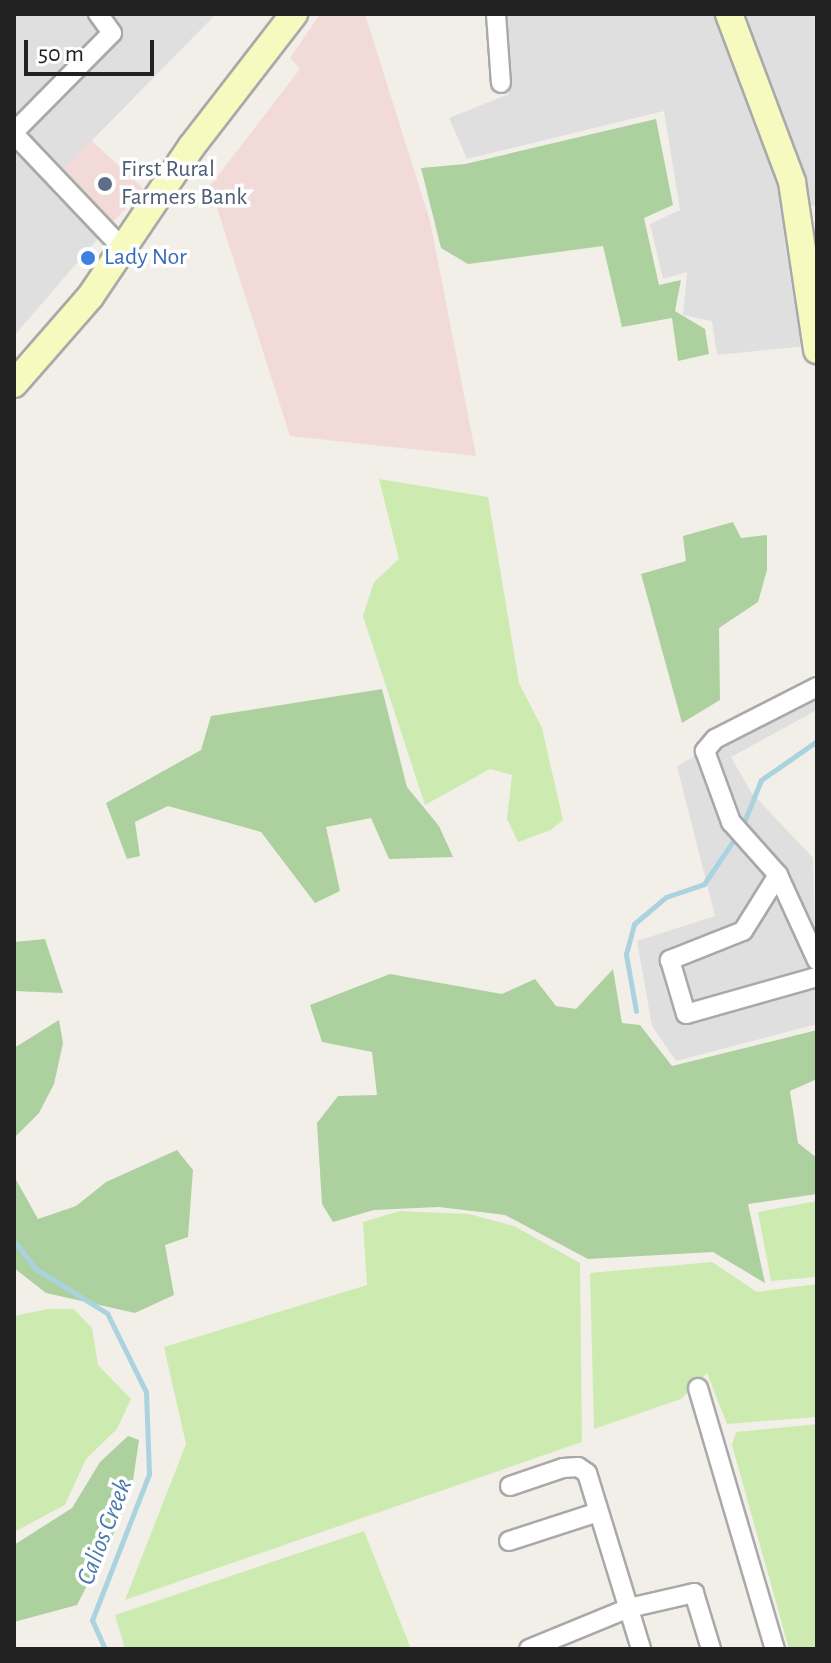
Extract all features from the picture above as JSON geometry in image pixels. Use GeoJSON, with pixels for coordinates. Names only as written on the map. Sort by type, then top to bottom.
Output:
{"type":"FeatureCollection","features":[{"type":"Feature","properties":{"kind":"main road"},"geometry":{"type":"LineString","coordinates":[[14,384],[125,251],[192,146],[294,14]]}},
{"type":"Feature","properties":{"kind":"main road"},"geometry":{"type":"LineString","coordinates":[[729,14],[792,182],[817,350]]}},
{"type":"Feature","properties":{"kind":"street"},"geometry":{"type":"LineString","coordinates":[[98,14],[112,33],[14,133],[125,251]]}},
{"type":"Feature","properties":{"kind":"street"},"geometry":{"type":"LineString","coordinates":[[496,14],[501,83]]}},
{"type":"Feature","properties":{"kind":"street"},"geometry":{"type":"LineString","coordinates":[[817,687],[715,739],[705,751],[731,822],[778,875],[817,960]]}},
{"type":"Feature","properties":{"kind":"street"},"geometry":{"type":"LineString","coordinates":[[778,875],[743,931],[670,960],[686,1014],[817,977]]}},
{"type":"Feature","properties":{"kind":"street"},"geometry":{"type":"LineString","coordinates":[[698,1388],[775,1649]]}},
{"type":"Feature","properties":{"kind":"street"},"geometry":{"type":"LineString","coordinates":[[510,1486],[578,1467],[587,1473],[641,1649]]}},
{"type":"Feature","properties":{"kind":"street"},"geometry":{"type":"LineString","coordinates":[[509,1541],[598,1512]]}},
{"type":"Feature","properties":{"kind":"street"},"geometry":{"type":"LineString","coordinates":[[529,1649],[563,1643],[629,1608],[694,1593],[711,1649]]}},
{"type":"Feature","properties":{"kind":"shaded area"},"geometry":{"type":"Polygon","coordinates":[[[14,14],[216,14],[61,172],[113,221],[14,336],[14,14]]]}},
{"type":"Feature","properties":{"kind":"shaded area"},"geometry":{"type":"Polygon","coordinates":[[[320,14],[365,14],[430,221],[476,456],[290,436],[210,186],[300,69],[290,58],[320,14]]]}},
{"type":"Feature","properties":{"kind":"shaded area"},"geometry":{"type":"Polygon","coordinates":[[[507,14],[817,14],[817,205],[796,208],[816,345],[717,355],[712,321],[683,315],[687,272],[663,279],[650,224],[680,210],[664,111],[467,159],[449,118],[509,94],[507,14]]]}},
{"type":"Feature","properties":{"kind":"shaded area","name":"First Rural Farmers Bank"},"geometry":{"type":"Polygon","coordinates":[[[91,140],[144,189],[113,222],[60,173],[91,140]]]}},
{"type":"Feature","properties":{"kind":"shaded area"},"geometry":{"type":"Polygon","coordinates":[[[817,689],[817,710],[731,757],[751,792],[813,858],[817,1024],[676,1061],[652,1026],[637,941],[715,916],[677,766],[817,689]]]}},
{"type":"Feature","properties":{"kind":"green space"},"geometry":{"type":"Polygon","coordinates":[[[656,119],[673,205],[644,218],[659,285],[681,280],[675,311],[705,329],[709,354],[678,361],[672,318],[622,327],[603,246],[468,264],[441,248],[421,168],[465,164],[656,119]]]}},
{"type":"Feature","properties":{"kind":"green space"},"geometry":{"type":"Polygon","coordinates":[[[379,479],[488,497],[519,683],[542,728],[563,820],[551,830],[518,842],[507,819],[512,775],[490,769],[425,805],[363,616],[374,582],[399,559],[379,479]]]}},
{"type":"Feature","properties":{"kind":"green space"},"geometry":{"type":"Polygon","coordinates":[[[733,522],[741,538],[767,535],[767,570],[758,602],[719,628],[720,700],[682,723],[641,574],[686,561],[683,536],[733,522]]]}},
{"type":"Feature","properties":{"kind":"green space"},"geometry":{"type":"Polygon","coordinates":[[[382,689],[407,787],[439,826],[453,857],[389,859],[371,818],[326,827],[340,891],[315,903],[261,832],[168,806],[135,822],[140,856],[127,859],[106,803],[201,750],[211,716],[382,689]]]}},
{"type":"Feature","properties":{"kind":"green space"},"geometry":{"type":"Polygon","coordinates":[[[45,939],[63,993],[14,991],[14,942],[45,939]]]}},
{"type":"Feature","properties":{"kind":"green space"},"geometry":{"type":"Polygon","coordinates":[[[613,969],[622,1023],[640,1025],[672,1066],[817,1030],[817,1079],[790,1091],[798,1143],[817,1158],[817,1194],[748,1204],[765,1283],[713,1252],[588,1259],[505,1215],[439,1207],[374,1210],[333,1222],[322,1204],[317,1123],[338,1096],[377,1095],[372,1052],[322,1042],[310,1005],[390,974],[502,994],[535,979],[556,1006],[576,1009],[613,969]]]}},
{"type":"Feature","properties":{"kind":"green space"},"geometry":{"type":"Polygon","coordinates":[[[59,1020],[63,1043],[54,1084],[39,1113],[14,1138],[14,1048],[59,1020]]]}},
{"type":"Feature","properties":{"kind":"green space"},"geometry":{"type":"Polygon","coordinates":[[[177,1150],[193,1170],[188,1237],[165,1245],[174,1295],[135,1313],[46,1293],[14,1268],[14,1176],[38,1219],[76,1206],[106,1182],[177,1150]]]}},
{"type":"Feature","properties":{"kind":"green space"},"geometry":{"type":"Polygon","coordinates":[[[817,1201],[817,1277],[771,1281],[758,1212],[817,1201]]]}},
{"type":"Feature","properties":{"kind":"green space"},"geometry":{"type":"Polygon","coordinates":[[[400,1211],[469,1214],[514,1226],[580,1263],[582,1442],[125,1600],[186,1444],[164,1347],[367,1285],[363,1222],[400,1211]]]}},
{"type":"Feature","properties":{"kind":"green space"},"geometry":{"type":"Polygon","coordinates":[[[712,1262],[757,1292],[817,1284],[817,1417],[727,1424],[707,1373],[681,1399],[594,1429],[590,1273],[712,1262]]]}},
{"type":"Feature","properties":{"kind":"green space"},"geometry":{"type":"Polygon","coordinates":[[[48,1309],[74,1309],[92,1328],[98,1365],[131,1399],[117,1429],[86,1459],[65,1505],[14,1532],[14,1316],[48,1309]]]}},
{"type":"Feature","properties":{"kind":"green space"},"geometry":{"type":"Polygon","coordinates":[[[817,1424],[817,1649],[789,1649],[732,1445],[736,1432],[817,1424]]]}},
{"type":"Feature","properties":{"kind":"green space"},"geometry":{"type":"Polygon","coordinates":[[[128,1436],[139,1440],[133,1481],[116,1529],[77,1605],[14,1622],[14,1545],[72,1508],[100,1462],[128,1436]]]}},
{"type":"Feature","properties":{"kind":"green space"},"geometry":{"type":"Polygon","coordinates":[[[364,1531],[411,1649],[125,1649],[115,1615],[364,1531]]]}},
{"type":"Feature","properties":{"kind":"waterway"},"geometry":{"type":"LineString","coordinates":[[742,827],[761,780],[817,741]]}},
{"type":"Feature","properties":{"kind":"waterway"},"geometry":{"type":"LineString","coordinates":[[636,1011],[626,954],[634,924],[666,897],[704,884],[737,835]]}},
{"type":"Feature","properties":{"kind":"waterway","name":"Calios Creek"},"geometry":{"type":"LineString","coordinates":[[14,1241],[36,1269],[107,1313],[146,1392],[149,1474],[92,1620],[105,1649]]}},
{"type":"Feature","properties":{"kind":"place","name":"First Rural Farmers Bank"},"geometry":{"type":"Point","coordinates":[105,184]}},
{"type":"Feature","properties":{"kind":"place","name":"Lady Nor"},"geometry":{"type":"Point","coordinates":[88,258]}}]}
